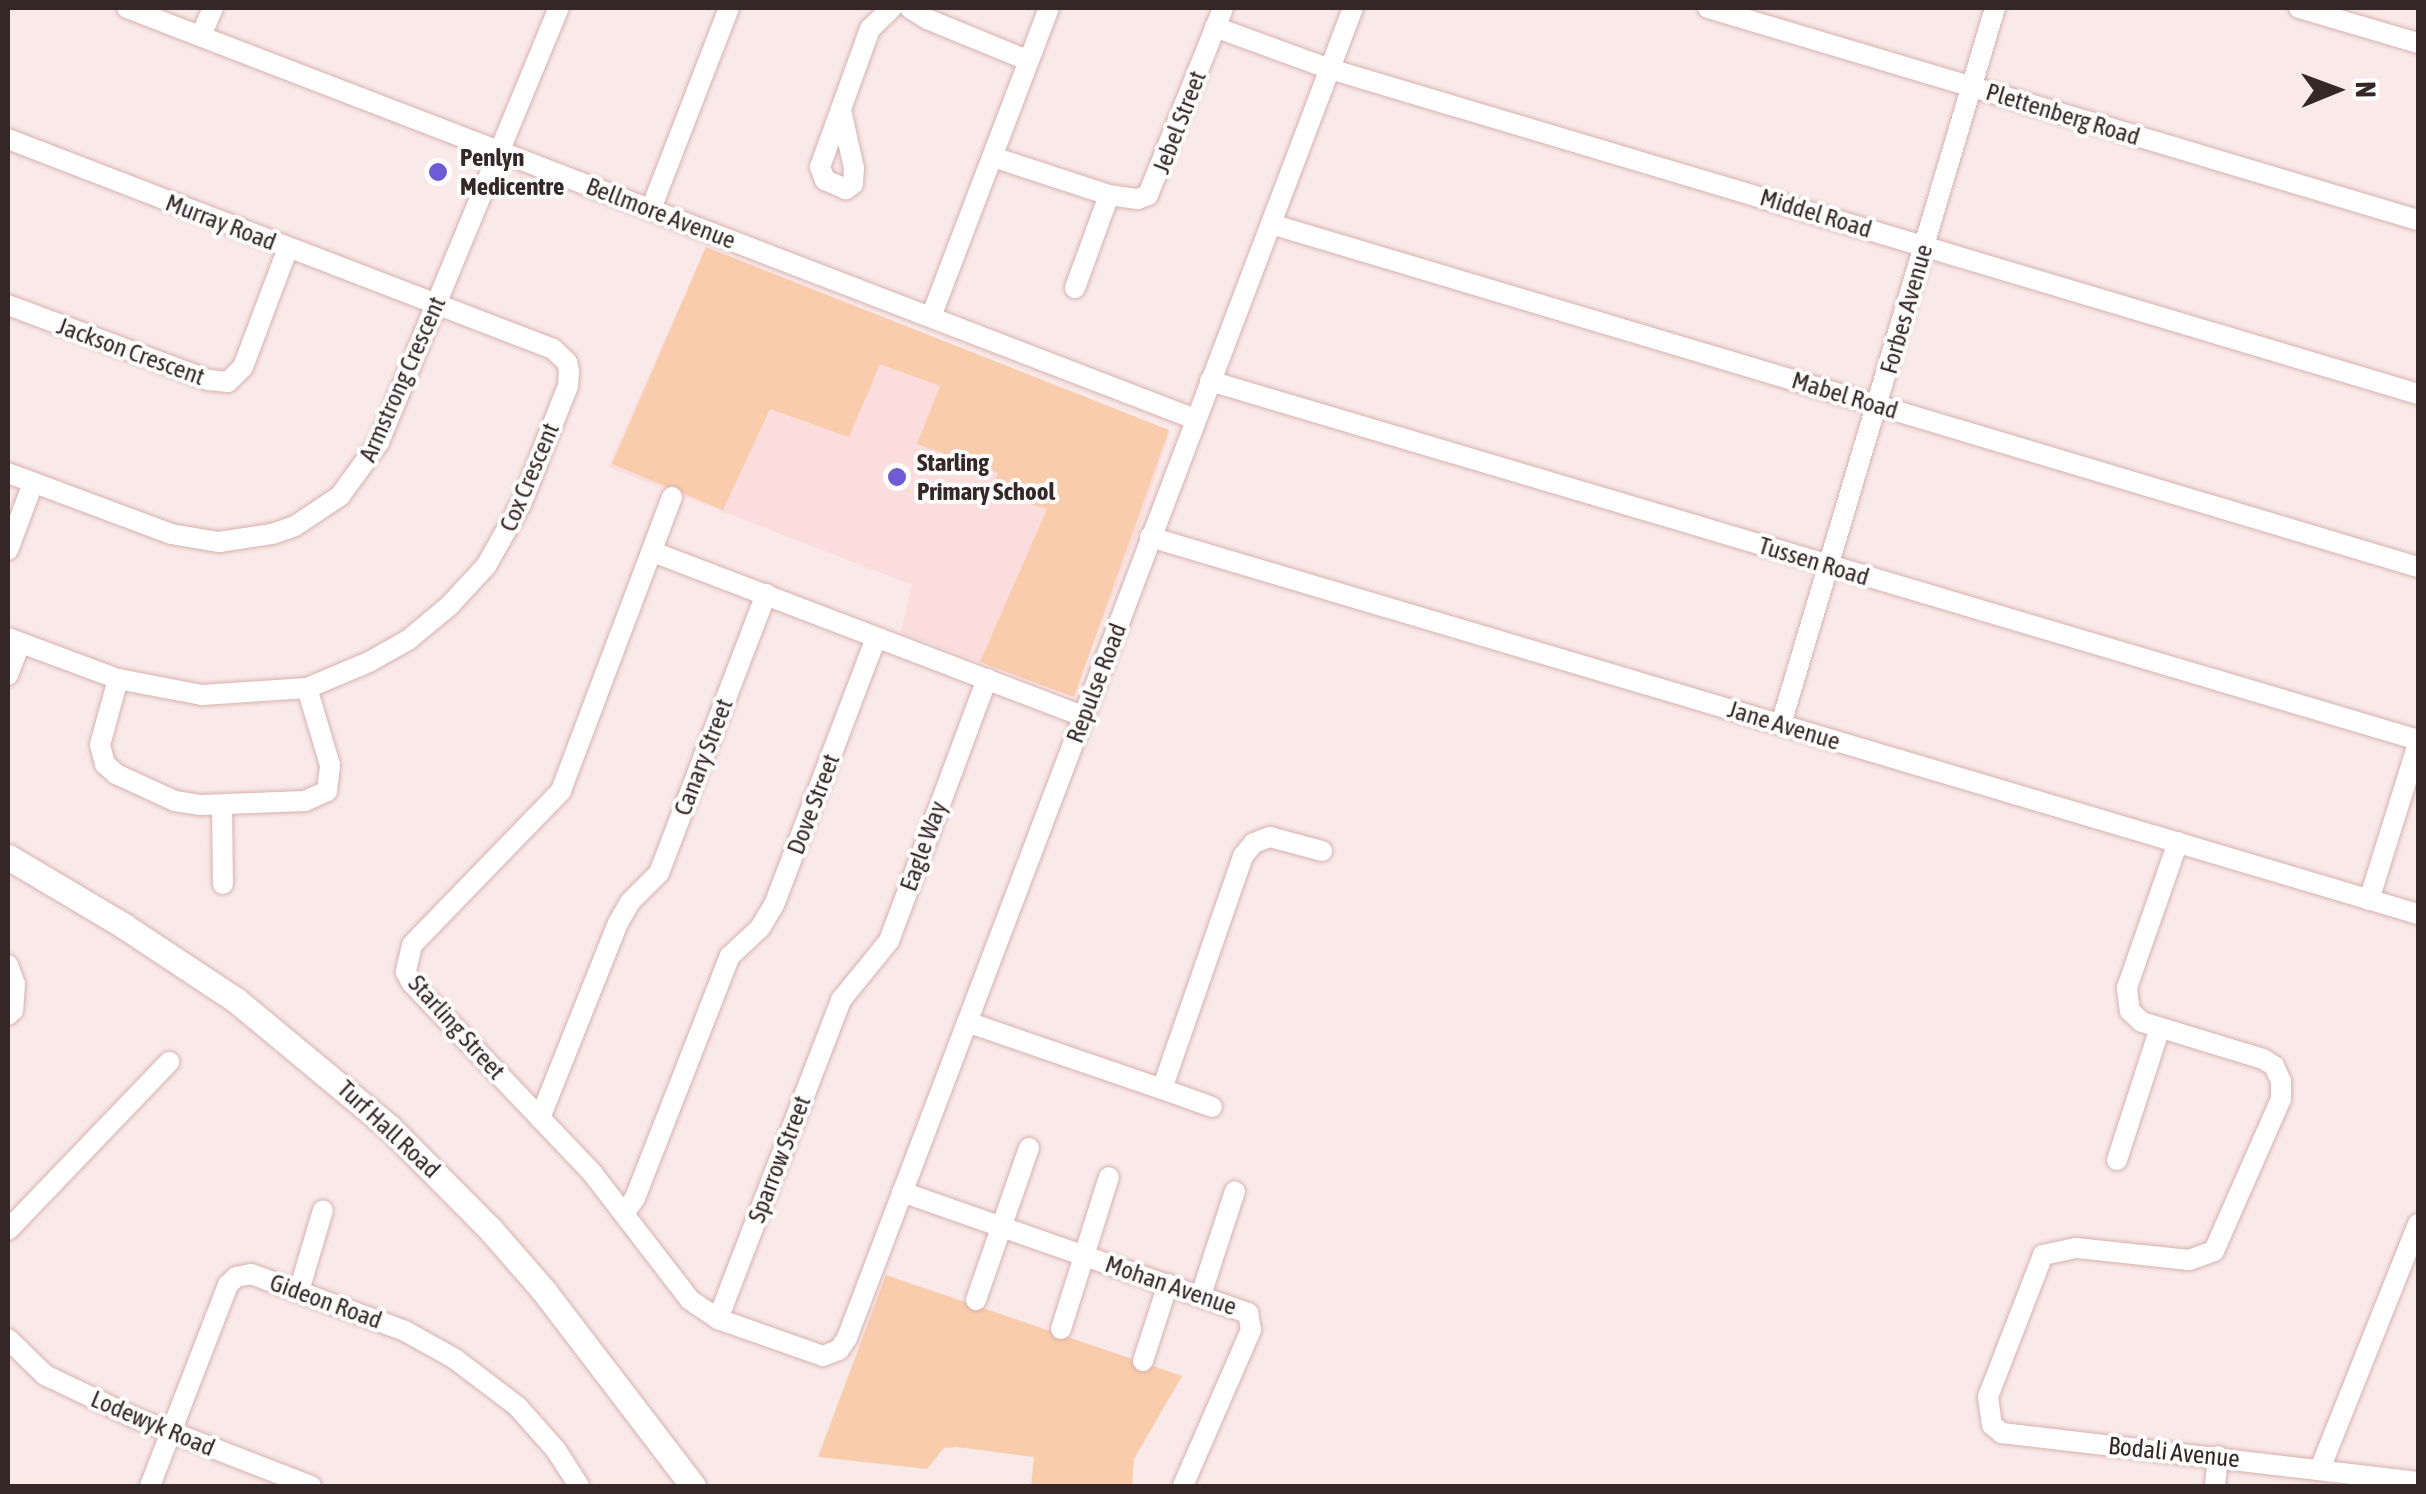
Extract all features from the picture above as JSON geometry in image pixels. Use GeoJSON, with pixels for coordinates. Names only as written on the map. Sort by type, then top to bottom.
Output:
{"type":"FeatureCollection","features":[{"type":"Feature","properties":{"kind":"main road","name":"Turf Hall Road"},"geometry":{"type":"LineString","coordinates":[[8,857],[208,980],[288,1039],[389,1126],[490,1229],[544,1291],[693,1486]]}},
{"type":"Feature","properties":{"kind":"street","name":"Bellmore Avenue"},"geometry":{"type":"LineString","coordinates":[[127,8],[1195,419]]}},
{"type":"Feature","properties":{"kind":"street"},"geometry":{"type":"LineString","coordinates":[[202,36],[213,8]]}},
{"type":"Feature","properties":{"kind":"street","name":"Armstrong Crescent"},"geometry":{"type":"LineString","coordinates":[[8,473],[191,538],[240,540],[295,526],[340,496],[369,461],[502,152],[558,8]]}},
{"type":"Feature","properties":{"kind":"street"},"geometry":{"type":"LineString","coordinates":[[652,209],[729,8]]}},
{"type":"Feature","properties":{"kind":"street"},"geometry":{"type":"LineString","coordinates":[[841,110],[870,29],[892,8]]}},
{"type":"Feature","properties":{"kind":"street"},"geometry":{"type":"LineString","coordinates":[[910,8],[927,19],[1027,60]]}},
{"type":"Feature","properties":{"kind":"street"},"geometry":{"type":"LineString","coordinates":[[931,317],[1049,8]]}},
{"type":"Feature","properties":{"kind":"street","name":"Repulse Road"},"geometry":{"type":"LineString","coordinates":[[833,1354],[847,1338],[1353,8]]}},
{"type":"Feature","properties":{"kind":"street","name":"Plettenberg Road"},"geometry":{"type":"LineString","coordinates":[[1708,8],[2418,220]]}},
{"type":"Feature","properties":{"kind":"street","name":"Forbes Avenue"},"geometry":{"type":"LineString","coordinates":[[1781,724],[1995,8]]}},
{"type":"Feature","properties":{"kind":"street"},"geometry":{"type":"LineString","coordinates":[[2299,8],[2418,44]]}},
{"type":"Feature","properties":{"kind":"street","name":"Middel Road"},"geometry":{"type":"LineString","coordinates":[[1219,17],[1330,68],[2418,394]]}},
{"type":"Feature","properties":{"kind":"street","name":"Jebel Street"},"geometry":{"type":"LineString","coordinates":[[1109,196],[1138,199],[1151,190],[1219,17]]}},
{"type":"Feature","properties":{"kind":"street","name":"Murray Road"},"geometry":{"type":"LineString","coordinates":[[8,140],[436,303]]}},
{"type":"Feature","properties":{"kind":"street"},"geometry":{"type":"LineString","coordinates":[[992,157],[1109,196],[1075,288]]}},
{"type":"Feature","properties":{"kind":"street","name":"Mabel Road"},"geometry":{"type":"LineString","coordinates":[[1270,224],[2418,567]]}},
{"type":"Feature","properties":{"kind":"street","name":"Jackson Crescent"},"geometry":{"type":"LineString","coordinates":[[8,305],[209,380],[228,382],[243,367],[288,248]]}},
{"type":"Feature","properties":{"kind":"street","name":"Cox Crescent"},"geometry":{"type":"LineString","coordinates":[[14,641],[118,679],[202,695],[307,688],[408,640],[474,582],[513,523],[568,386],[567,362],[553,349],[436,303]]}},
{"type":"Feature","properties":{"kind":"street","name":"Tussen Road"},"geometry":{"type":"LineString","coordinates":[[1210,381],[2418,742]]}},
{"type":"Feature","properties":{"kind":"street"},"geometry":{"type":"LineString","coordinates":[[8,550],[33,484]]}},
{"type":"Feature","properties":{"kind":"street","name":"Starling Street"},"geometry":{"type":"LineString","coordinates":[[672,497],[561,791],[412,945],[407,956],[410,982],[625,1212],[690,1300],[718,1318],[819,1356],[833,1354]]}},
{"type":"Feature","properties":{"kind":"street","name":"Jane Avenue"},"geometry":{"type":"LineString","coordinates":[[1150,537],[2418,914]]}},
{"type":"Feature","properties":{"kind":"street"},"geometry":{"type":"LineString","coordinates":[[653,552],[1084,717]]}},
{"type":"Feature","properties":{"kind":"street","name":"Canary Street"},"geometry":{"type":"LineString","coordinates":[[540,1118],[624,910],[659,873],[766,594]]}},
{"type":"Feature","properties":{"kind":"street","name":"Dove Street"},"geometry":{"type":"LineString","coordinates":[[625,1212],[639,1189],[730,956],[760,928],[774,905],[876,638]]}},
{"type":"Feature","properties":{"kind":"street"},"geometry":{"type":"LineString","coordinates":[[8,675],[14,641]]}},
{"type":"Feature","properties":{"kind":"street"},"geometry":{"type":"LineString","coordinates":[[118,679],[100,746],[106,764],[116,774],[183,804],[305,801],[327,791],[330,765],[307,688]]}},
{"type":"Feature","properties":{"kind":"street","name":"Eagle Way"},"geometry":{"type":"LineString","coordinates":[[840,1000],[889,941],[987,679]]}},
{"type":"Feature","properties":{"kind":"street"},"geometry":{"type":"LineString","coordinates":[[2369,900],[2418,742]]}},
{"type":"Feature","properties":{"kind":"street"},"geometry":{"type":"LineString","coordinates":[[222,805],[224,884]]}},
{"type":"Feature","properties":{"kind":"street"},"geometry":{"type":"LineString","coordinates":[[1162,1090],[1243,856],[1254,843],[1270,836],[1322,850]]}},
{"type":"Feature","properties":{"kind":"street"},"geometry":{"type":"LineString","coordinates":[[2117,1160],[2160,1028],[2142,1022],[2130,1011],[2127,988],[2178,842]]}},
{"type":"Feature","properties":{"kind":"street"},"geometry":{"type":"LineString","coordinates":[[8,966],[15,984],[13,1010],[8,1016]]}},
{"type":"Feature","properties":{"kind":"street","name":"Sparrow Street"},"geometry":{"type":"LineString","coordinates":[[718,1318],[840,1000]]}},
{"type":"Feature","properties":{"kind":"street"},"geometry":{"type":"LineString","coordinates":[[967,1022],[1212,1108]]}},
{"type":"Feature","properties":{"kind":"street","name":"Bodali Avenue"},"geometry":{"type":"LineString","coordinates":[[2160,1028],[2263,1060],[2274,1066],[2281,1080],[2282,1098],[2238,1204],[2223,1238],[2200,1259],[2076,1248],[2043,1255],[1988,1397],[1992,1425],[2002,1433],[2418,1482]]}},
{"type":"Feature","properties":{"kind":"street"},"geometry":{"type":"LineString","coordinates":[[8,1230],[170,1062]]}},
{"type":"Feature","properties":{"kind":"street"},"geometry":{"type":"LineString","coordinates":[[976,1300],[1028,1148]]}},
{"type":"Feature","properties":{"kind":"street","name":"Mohan Avenue"},"geometry":{"type":"LineString","coordinates":[[1061,1329],[1109,1176]]}},
{"type":"Feature","properties":{"kind":"street"},"geometry":{"type":"LineString","coordinates":[[1202,1296],[1235,1191]]}},
{"type":"Feature","properties":{"kind":"street","name":"Mohan Avenue"},"geometry":{"type":"LineString","coordinates":[[902,1192],[1242,1308],[1252,1324],[1183,1486]]}},
{"type":"Feature","properties":{"kind":"street"},"geometry":{"type":"LineString","coordinates":[[299,1291],[323,1210]]}},
{"type":"Feature","properties":{"kind":"street"},"geometry":{"type":"LineString","coordinates":[[2320,1469],[2418,1224]]}},
{"type":"Feature","properties":{"kind":"street","name":"Gideon Road"},"geometry":{"type":"LineString","coordinates":[[150,1486],[168,1431],[228,1285],[236,1277],[251,1274],[405,1330],[455,1359],[516,1406],[556,1450],[579,1486]]}},
{"type":"Feature","properties":{"kind":"street"},"geometry":{"type":"LineString","coordinates":[[1143,1360],[1168,1284]]}},
{"type":"Feature","properties":{"kind":"street","name":"Lodewyk Road"},"geometry":{"type":"LineString","coordinates":[[8,1339],[44,1374],[168,1431],[311,1486]]}},
{"type":"Feature","properties":{"kind":"street"},"geometry":{"type":"LineString","coordinates":[[2215,1486],[2218,1456]]}},
{"type":"Feature","properties":{"kind":"shaded area","name":"Starling Primary School"},"geometry":{"type":"Polygon","coordinates":[[[706,247],[1170,432],[1137,533],[1073,697],[901,632],[912,585],[608,467],[706,247]]]}},
{"type":"Feature","properties":{"kind":"shaded area","name":"Starling Primary School"},"geometry":{"type":"Polygon","coordinates":[[[706,247],[1169,430],[1074,697],[980,662],[1047,509],[991,492],[998,473],[917,444],[940,386],[880,364],[849,437],[770,409],[723,510],[612,464],[706,247]]]}},
{"type":"Feature","properties":{"kind":"shaded area"},"geometry":{"type":"Polygon","coordinates":[[[886,1275],[1182,1376],[1134,1459],[1132,1486],[1031,1486],[1034,1457],[957,1447],[944,1448],[927,1469],[818,1457],[886,1275]]]}},
{"type":"Feature","properties":{"kind":"place","name":"Penlyn Medicentre"},"geometry":{"type":"Point","coordinates":[438,172]}},
{"type":"Feature","properties":{"kind":"place","name":"Starling Primary School"},"geometry":{"type":"Point","coordinates":[897,477]}}]}
